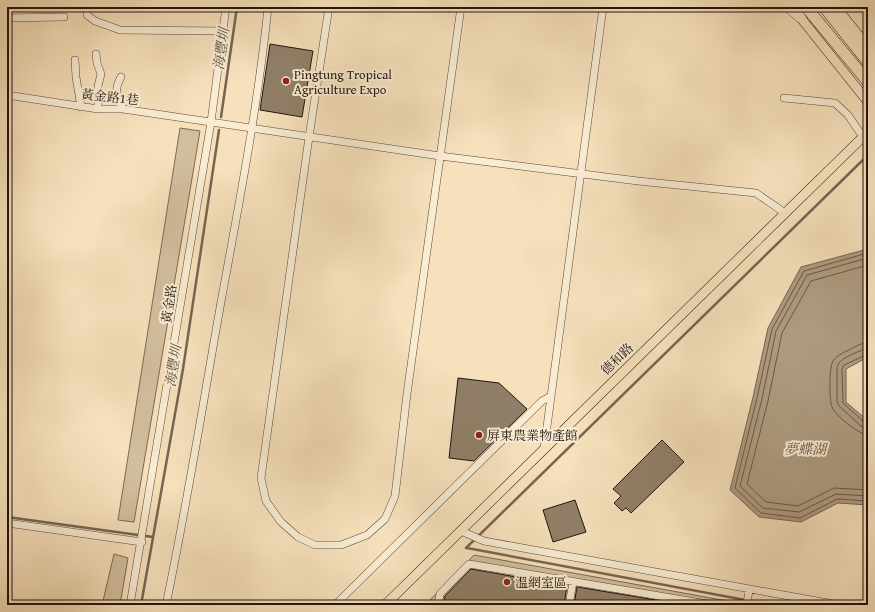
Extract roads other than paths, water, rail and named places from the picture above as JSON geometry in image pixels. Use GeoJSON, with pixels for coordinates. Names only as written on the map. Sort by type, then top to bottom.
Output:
{"type":"FeatureCollection","features":[{"type":"Feature","properties":{"kind":"highway"},"geometry":{"type":"LineString","coordinates":[[806,7],[868,82]]}},
{"type":"Feature","properties":{"kind":"highway"},"geometry":{"type":"LineString","coordinates":[[824,7],[868,62]]}},
{"type":"Feature","properties":{"kind":"main road"},"geometry":{"type":"LineString","coordinates":[[794,7],[804,22],[868,102]]}},
{"type":"Feature","properties":{"kind":"main road"},"geometry":{"type":"LineString","coordinates":[[836,7],[868,47]]}},
{"type":"Feature","properties":{"kind":"main road","name":"德和路"},"geometry":{"type":"LineString","coordinates":[[385,605],[866,134]]}},
{"type":"Feature","properties":{"kind":"street"},"geometry":{"type":"LineString","coordinates":[[87,7],[87,14],[95,21],[120,30],[223,30]]}},
{"type":"Feature","properties":{"kind":"street","name":"黃金路"},"geometry":{"type":"LineString","coordinates":[[130,605],[142,542],[211,122],[226,7]]}},
{"type":"Feature","properties":{"kind":"street"},"geometry":{"type":"LineString","coordinates":[[166,605],[181,536],[252,128],[264,52],[268,7]]}},
{"type":"Feature","properties":{"kind":"street"},"geometry":{"type":"LineString","coordinates":[[329,7],[309,137],[261,478],[266,501],[281,522],[298,537],[315,545],[341,545],[367,535],[386,519],[395,496],[407,394],[461,7]]}},
{"type":"Feature","properties":{"kind":"street"},"geometry":{"type":"LineString","coordinates":[[544,449],[603,7]]}},
{"type":"Feature","properties":{"kind":"street"},"geometry":{"type":"LineString","coordinates":[[786,7],[804,22]]}},
{"type":"Feature","properties":{"kind":"street"},"geometry":{"type":"LineString","coordinates":[[7,18],[64,17]]}},
{"type":"Feature","properties":{"kind":"street"},"geometry":{"type":"LineString","coordinates":[[96,54],[97,63],[101,74],[98,86],[98,109]]}},
{"type":"Feature","properties":{"kind":"street"},"geometry":{"type":"LineString","coordinates":[[75,60],[81,107]]}},
{"type":"Feature","properties":{"kind":"street"},"geometry":{"type":"LineString","coordinates":[[121,77],[115,88],[124,109]]}},
{"type":"Feature","properties":{"kind":"street","name":"黃金路1巷"},"geometry":{"type":"LineString","coordinates":[[7,95],[81,107],[98,109],[124,109],[440,156],[638,182],[756,193],[785,213]]}},
{"type":"Feature","properties":{"kind":"street"},"geometry":{"type":"LineString","coordinates":[[784,98],[835,103],[866,134]]}},
{"type":"Feature","properties":{"kind":"street"},"geometry":{"type":"LineString","coordinates":[[335,605],[542,401],[551,396]]}},
{"type":"Feature","properties":{"kind":"street"},"geometry":{"type":"LineString","coordinates":[[7,524],[142,542]]}},
{"type":"Feature","properties":{"kind":"street"},"geometry":{"type":"LineString","coordinates":[[461,531],[484,541],[839,605]]}},
{"type":"Feature","properties":{"kind":"street"},"geometry":{"type":"LineString","coordinates":[[438,605],[440,594],[469,564],[714,605]]}},
{"type":"Feature","properties":{"kind":"street"},"geometry":{"type":"LineString","coordinates":[[569,605],[573,582]]}},
{"type":"Feature","properties":{"kind":"street"},"geometry":{"type":"LineString","coordinates":[[747,605],[749,589]]}},
{"type":"Feature","properties":{"kind":"water","name":"夢蝶湖"},"geometry":{"type":"Polygon","coordinates":[[[868,250],[868,357],[846,369],[846,402],[868,421],[868,505],[838,503],[801,522],[759,517],[730,490],[768,328],[801,267],[868,250]]]}},
{"type":"Feature","properties":{"kind":"waterway","name":"海豐圳"},"geometry":{"type":"LineString","coordinates":[[221,117],[237,7]]}},
{"type":"Feature","properties":{"kind":"waterway","name":"海豐圳"},"geometry":{"type":"LineString","coordinates":[[141,605],[183,369],[219,130]]}},
{"type":"Feature","properties":{"kind":"waterway"},"geometry":{"type":"LineString","coordinates":[[466,548],[868,155]]}},
{"type":"Feature","properties":{"kind":"waterway"},"geometry":{"type":"LineString","coordinates":[[7,517],[153,537]]}},
{"type":"Feature","properties":{"kind":"waterway"},"geometry":{"type":"LineString","coordinates":[[467,548],[772,605]]}},
{"type":"Feature","properties":{"kind":"place","name":"Pingtung Tropical Agriculture Expo"},"geometry":{"type":"Point","coordinates":[286,81]}},
{"type":"Feature","properties":{"kind":"place","name":"屏東農業物產館"},"geometry":{"type":"Point","coordinates":[479,435]}},
{"type":"Feature","properties":{"kind":"place","name":"溫網室區"},"geometry":{"type":"Point","coordinates":[507,582]}}]}
